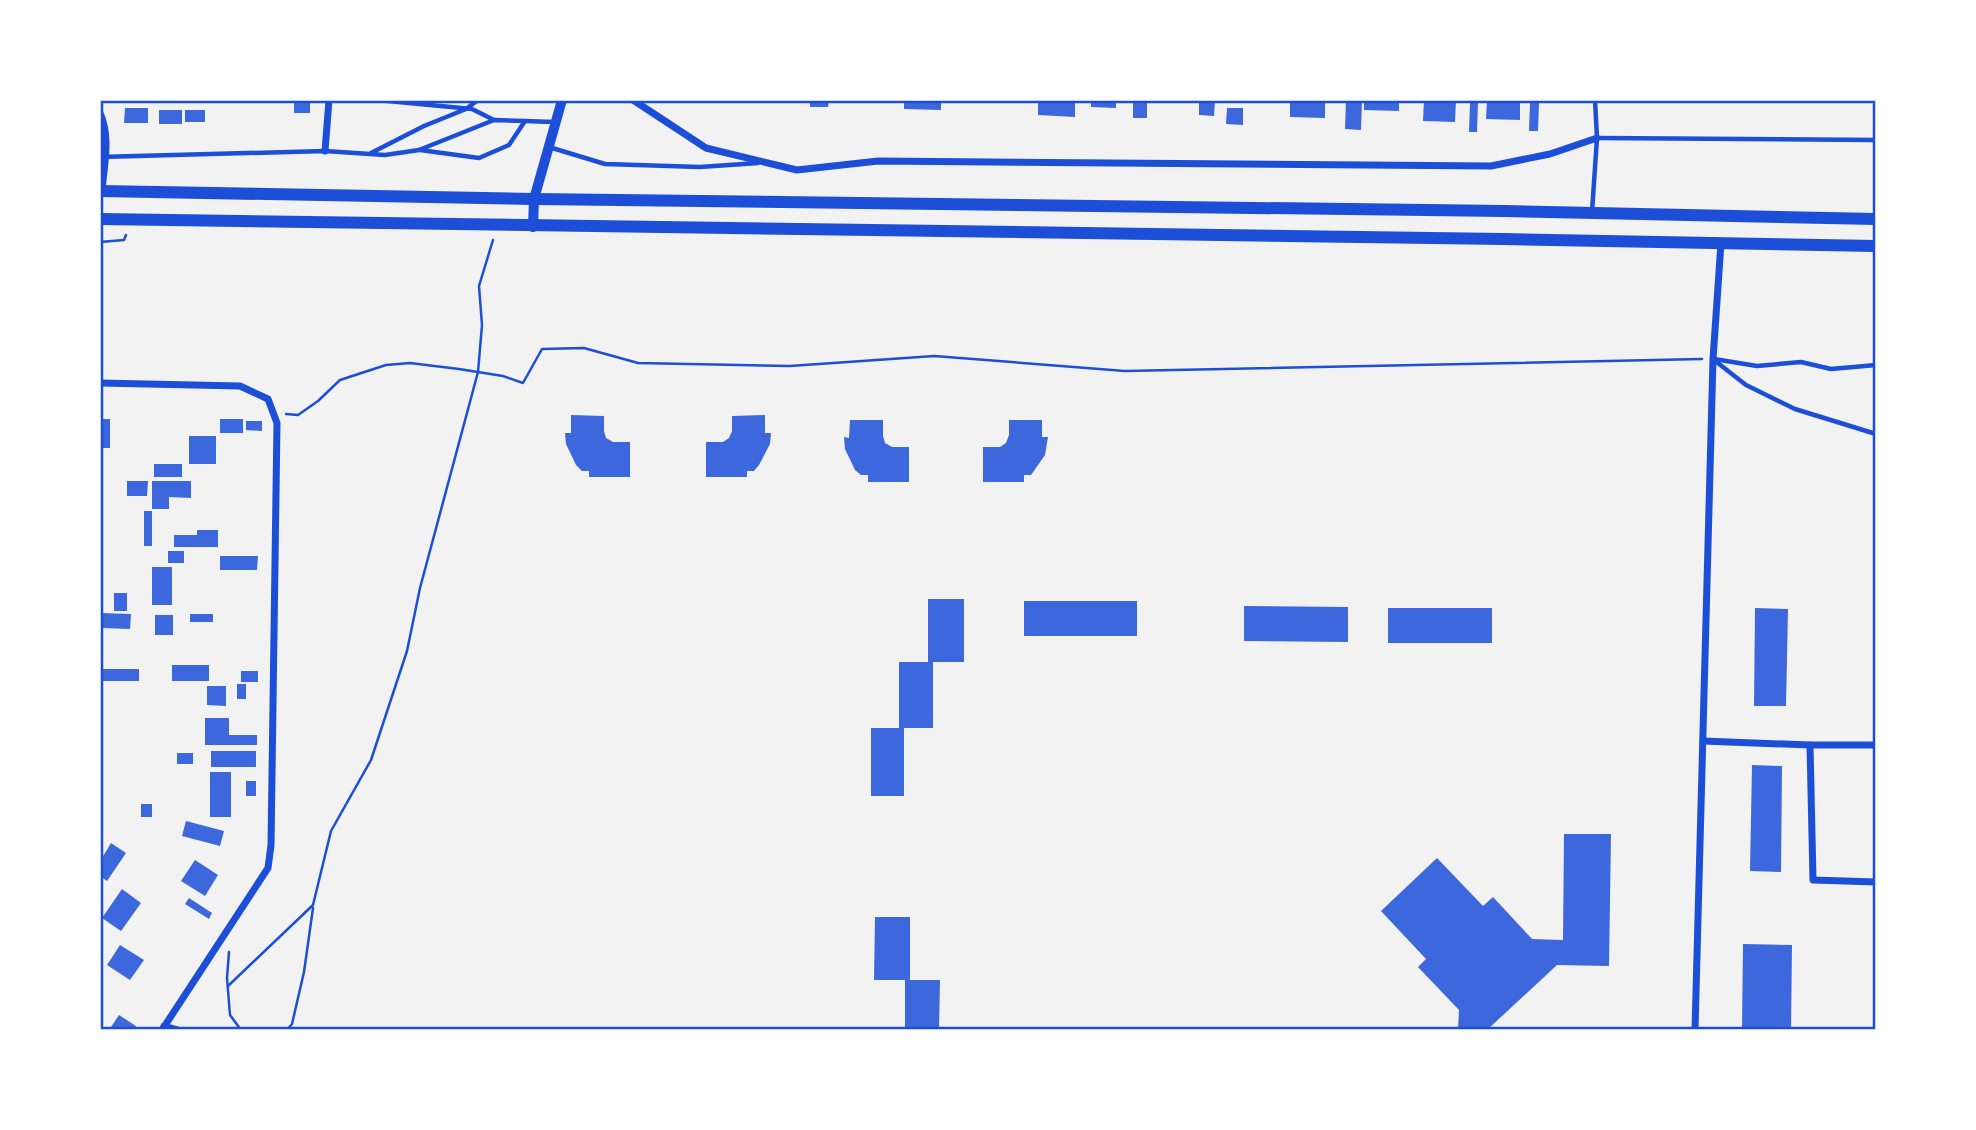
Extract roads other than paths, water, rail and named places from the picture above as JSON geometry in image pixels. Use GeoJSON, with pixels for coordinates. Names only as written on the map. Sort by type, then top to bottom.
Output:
{"type":"FeatureCollection","features":[{"type":"Feature","properties":{"kind":"main road"},"geometry":{"type":"LineString","coordinates":[[101,191],[1592,212],[1876,219]]}},
{"type":"Feature","properties":{"kind":"main road"},"geometry":{"type":"LineString","coordinates":[[100,219],[1876,246]]}},
{"type":"Feature","properties":{"kind":"street"},"geometry":{"type":"LineString","coordinates":[[326,151],[330,100]]}},
{"type":"Feature","properties":{"kind":"street"},"geometry":{"type":"LineString","coordinates":[[534,227],[534,199],[562,100]]}},
{"type":"Feature","properties":{"kind":"street"},"geometry":{"type":"LineString","coordinates":[[633,100],[706,148],[797,170],[878,161],[1492,166],[1550,154],[1597,138]]}},
{"type":"Feature","properties":{"kind":"street"},"geometry":{"type":"LineString","coordinates":[[100,113],[106,126],[101,191]]}},
{"type":"Feature","properties":{"kind":"street"},"geometry":{"type":"LineString","coordinates":[[1695,1030],[1713,359],[1721,242]]}},
{"type":"Feature","properties":{"kind":"street"},"geometry":{"type":"LineString","coordinates":[[100,383],[240,386],[268,399],[277,424],[271,845],[268,868],[163,1028],[178,1030]]}},
{"type":"Feature","properties":{"kind":"street"},"geometry":{"type":"LineString","coordinates":[[1703,741],[1810,746],[1876,745]]}},
{"type":"Feature","properties":{"kind":"street"},"geometry":{"type":"LineString","coordinates":[[1810,746],[1813,880],[1876,882]]}},
{"type":"Feature","properties":{"kind":"lane"},"geometry":{"type":"LineString","coordinates":[[377,100],[466,109],[494,120],[556,122]]}},
{"type":"Feature","properties":{"kind":"lane"},"geometry":{"type":"LineString","coordinates":[[370,154],[424,126],[466,109],[478,100]]}},
{"type":"Feature","properties":{"kind":"lane"},"geometry":{"type":"LineString","coordinates":[[1592,212],[1597,138],[1595,100]]}},
{"type":"Feature","properties":{"kind":"lane"},"geometry":{"type":"LineString","coordinates":[[102,156],[326,151],[385,155],[419,150],[494,120]]}},
{"type":"Feature","properties":{"kind":"lane"},"geometry":{"type":"LineString","coordinates":[[419,150],[479,158],[509,145],[525,121]]}},
{"type":"Feature","properties":{"kind":"lane"},"geometry":{"type":"LineString","coordinates":[[1597,138],[1876,140]]}},
{"type":"Feature","properties":{"kind":"lane"},"geometry":{"type":"LineString","coordinates":[[548,146],[605,164],[700,167],[765,162]]}},
{"type":"Feature","properties":{"kind":"lane"},"geometry":{"type":"LineString","coordinates":[[1713,359],[1757,366],[1801,362],[1831,369],[1876,365]]}},
{"type":"Feature","properties":{"kind":"lane"},"geometry":{"type":"LineString","coordinates":[[1713,359],[1746,385],[1795,409],[1876,434]]}}]}
